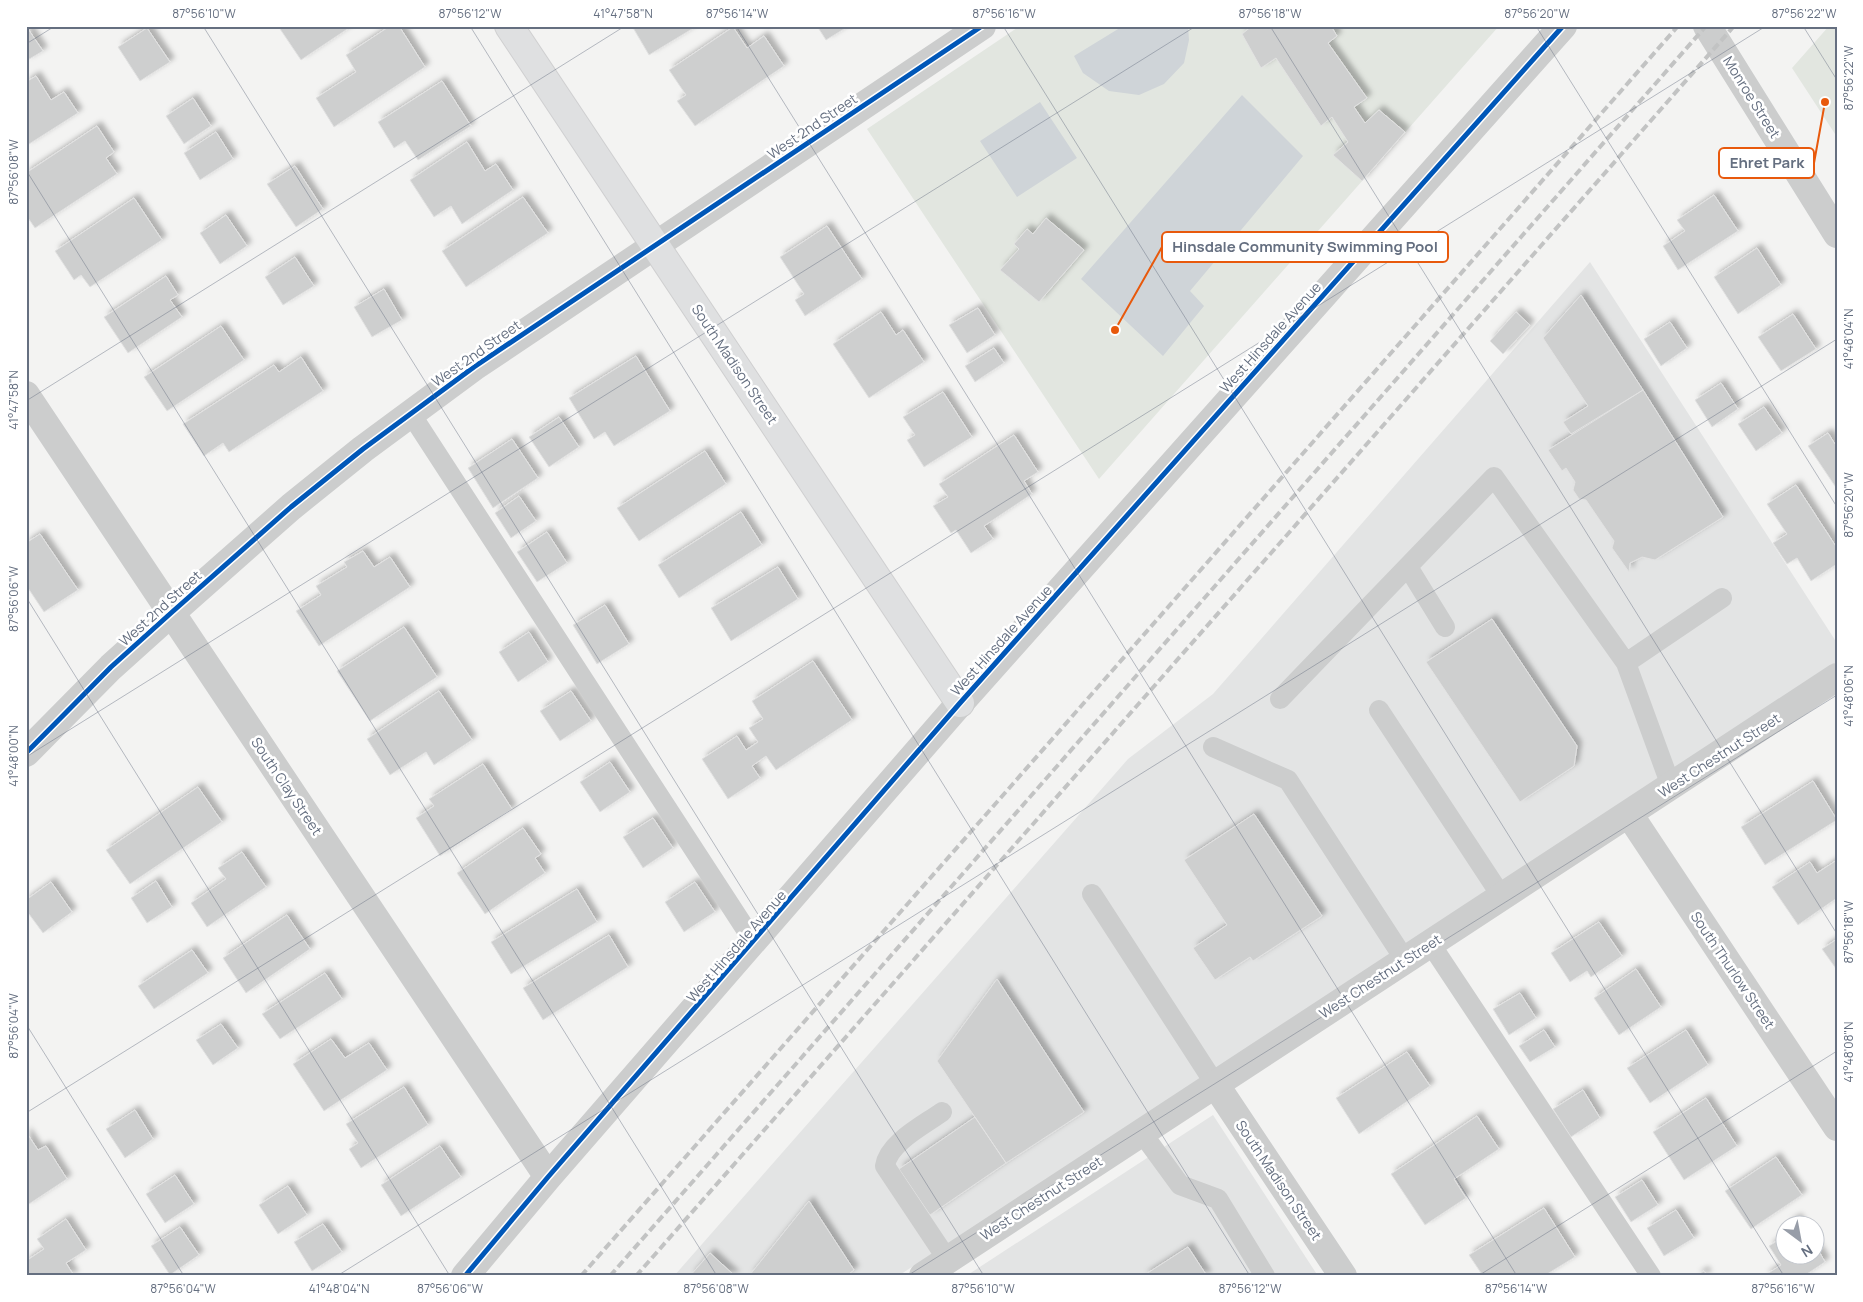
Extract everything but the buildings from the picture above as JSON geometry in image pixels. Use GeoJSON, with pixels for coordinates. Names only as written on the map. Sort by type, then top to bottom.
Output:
{"type":"FeatureCollection","features":[{"type":"Feature","properties":{"kind":"street","name":"South Madison Street"},"geometry":{"type":"LineString","coordinates":[[509,26],[960,703]]}},
{"type":"Feature","properties":{"kind":"street","name":"West 2nd Street"},"geometry":{"type":"LineString","coordinates":[[26,753],[111,667],[171,612],[291,507],[411,414],[474,367],[654,244],[982,26]]}},
{"type":"Feature","properties":{"kind":"street","name":"West Hinsdale Avenue"},"geometry":{"type":"LineString","coordinates":[[465,1276],[548,1177],[960,703],[1563,26]]}},
{"type":"Feature","properties":{"kind":"street","name":"Monroe Street"},"geometry":{"type":"LineString","coordinates":[[1713,35],[1837,234]]}},
{"type":"Feature","properties":{"kind":"street","name":"South Clay Street"},"geometry":{"type":"LineString","coordinates":[[26,395],[548,1177]]}},
{"type":"Feature","properties":{"kind":"street","name":"West Chestnut Street"},"geometry":{"type":"LineString","coordinates":[[923,1276],[1837,677]]}},
{"type":"Feature","properties":{"kind":"street","name":"South Thurlow Street"},"geometry":{"type":"LineString","coordinates":[[1629,814],[1837,1126]]}},
{"type":"Feature","properties":{"kind":"street","name":"South Madison Street"},"geometry":{"type":"LineString","coordinates":[[1215,1084],[1342,1276]]}},
{"type":"Feature","properties":{"kind":"lane"},"geometry":{"type":"LineString","coordinates":[[411,414],[754,942]]}},
{"type":"Feature","properties":{"kind":"lane"},"geometry":{"type":"LineString","coordinates":[[1280,699],[1494,477],[1626,663],[1671,786]]}},
{"type":"Feature","properties":{"kind":"lane"},"geometry":{"type":"LineString","coordinates":[[1408,567],[1445,627]]}},
{"type":"Feature","properties":{"kind":"lane"},"geometry":{"type":"LineString","coordinates":[[1626,663],[1722,598]]}},
{"type":"Feature","properties":{"kind":"lane"},"geometry":{"type":"LineString","coordinates":[[1379,710],[1502,897]]}},
{"type":"Feature","properties":{"kind":"lane"},"geometry":{"type":"LineString","coordinates":[[1213,747],[1288,780],[1405,960]]}},
{"type":"Feature","properties":{"kind":"lane"},"geometry":{"type":"LineString","coordinates":[[1092,894],[1215,1084]]}},
{"type":"Feature","properties":{"kind":"lane"},"geometry":{"type":"LineString","coordinates":[[1430,943],[1651,1276]]}},
{"type":"Feature","properties":{"kind":"lane"},"geometry":{"type":"LineString","coordinates":[[942,1112],[893,1147],[886,1159],[885,1166],[947,1259]]}},
{"type":"Feature","properties":{"kind":"lane"},"geometry":{"type":"LineString","coordinates":[[1142,1133],[1180,1185],[1218,1199],[1265,1276]]}},
{"type":"Feature","properties":{"kind":"shaded area"},"geometry":{"type":"Polygon","coordinates":[[[1020,26],[1499,26],[1099,479],[867,129],[1020,26]]]}},
{"type":"Feature","properties":{"kind":"shaded area"},"geometry":{"type":"Polygon","coordinates":[[[1123,26],[1188,26],[1189,40],[1184,63],[1164,84],[1139,95],[1109,91],[1083,73],[1074,56],[1123,26]]]}},
{"type":"Feature","properties":{"kind":"shaded area"},"geometry":{"type":"Polygon","coordinates":[[[1829,26],[1837,26],[1837,137],[1792,68],[1829,26]]]}},
{"type":"Feature","properties":{"kind":"shaded area"},"geometry":{"type":"Polygon","coordinates":[[[1242,95],[1303,156],[1190,291],[1204,306],[1163,356],[1081,279],[1242,95]]]}},
{"type":"Feature","properties":{"kind":"shaded area"},"geometry":{"type":"Polygon","coordinates":[[[1040,102],[1077,158],[1017,197],[980,141],[1040,102]]]}},
{"type":"Feature","properties":{"kind":"shaded area"},"geometry":{"type":"Polygon","coordinates":[[[1590,262],[1837,643],[1837,662],[1234,1059],[898,1276],[674,1276],[1128,759],[1213,694],[1590,262]]]}},
{"type":"Feature","properties":{"kind":"shaded area"},"geometry":{"type":"Polygon","coordinates":[[[1213,1115],[1318,1276],[966,1276],[1213,1115]]]}},
{"type":"Feature","properties":{"kind":"railway"},"geometry":{"type":"LineString","coordinates":[[581,1276],[1678,26]]}},
{"type":"Feature","properties":{"kind":"railway"},"geometry":{"type":"LineString","coordinates":[[610,1276],[1706,26]]}},
{"type":"Feature","properties":{"kind":"railway"},"geometry":{"type":"LineString","coordinates":[[636,1276],[1734,26]]}},
{"type":"Feature","properties":{"kind":"cycle path"},"geometry":{"type":"LineString","coordinates":[[26,753],[111,667],[291,507],[363,449],[474,367],[982,26]]}},
{"type":"Feature","properties":{"kind":"cycle path"},"geometry":{"type":"LineString","coordinates":[[465,1276],[548,1177],[960,703],[1563,26]]}},
{"type":"Feature","properties":{"kind":"place","name":"Ehret Park"},"geometry":{"type":"Point","coordinates":[1825,102]}},
{"type":"Feature","properties":{"kind":"place","name":"Hinsdale Community Swimming Pool"},"geometry":{"type":"Point","coordinates":[1115,330]}}]}
